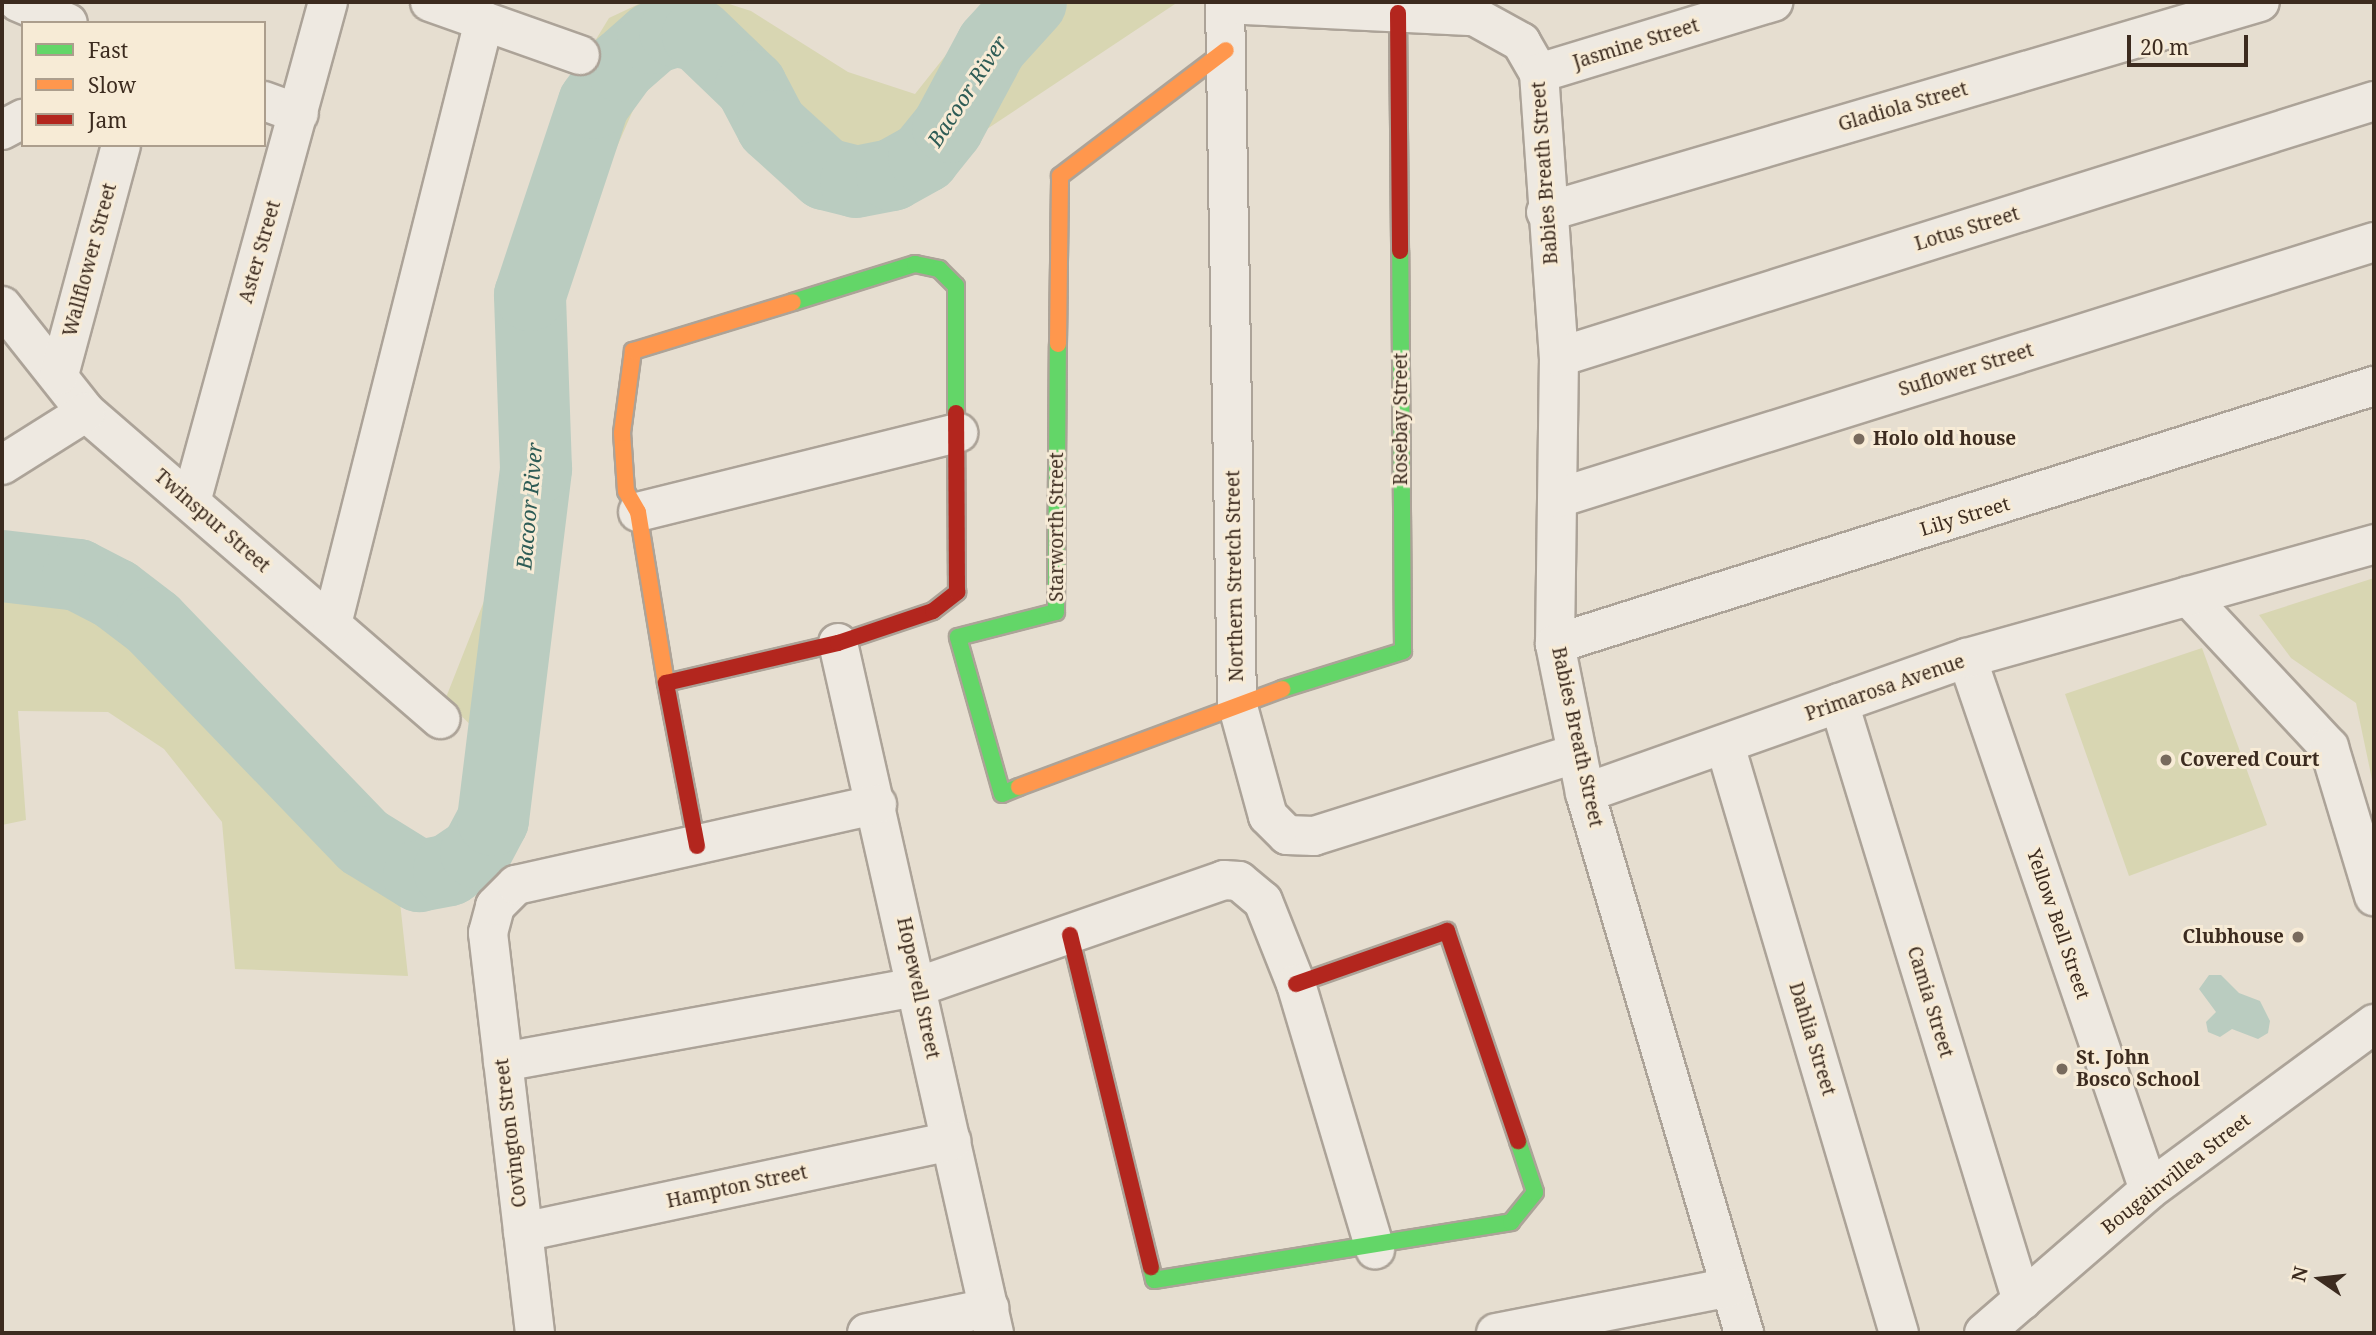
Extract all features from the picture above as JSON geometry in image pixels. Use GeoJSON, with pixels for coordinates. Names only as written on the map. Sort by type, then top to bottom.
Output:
{"type":"FeatureCollection","features":[{"type":"Feature","properties":{"kind":"street"},"geometry":{"type":"LineString","coordinates":[[18,2],[63,21]]}},
{"type":"Feature","properties":{"kind":"street","name":"Aster Street"},"geometry":{"type":"LineString","coordinates":[[191,502],[328,2]]}},
{"type":"Feature","properties":{"kind":"street"},"geometry":{"type":"LineString","coordinates":[[430,2],[580,55]]}},
{"type":"Feature","properties":{"kind":"street","name":"Jasmine Street"},"geometry":{"type":"LineString","coordinates":[[1530,58],[1773,2]]}},
{"type":"Feature","properties":{"kind":"street","name":"Gladiola Street"},"geometry":{"type":"LineString","coordinates":[[1546,212],[2260,2]]}},
{"type":"Feature","properties":{"kind":"street"},"geometry":{"type":"LineString","coordinates":[[1225,3],[1474,16],[1530,58]]}},
{"type":"Feature","properties":{"kind":"street","name":"Northern Stretch Street"},"geometry":{"type":"LineString","coordinates":[[1225,3],[1237,703],[1268,816],[1297,838],[1577,753]]}},
{"type":"Feature","properties":{"kind":"street","name":"Rosebay Street"},"geometry":{"type":"LineString","coordinates":[[1237,703],[1403,651],[1398,13]]}},
{"type":"Feature","properties":{"kind":"street"},"geometry":{"type":"LineString","coordinates":[[332,624],[484,21]]}},
{"type":"Feature","properties":{"kind":"street","name":"Starworth Street"},"geometry":{"type":"LineString","coordinates":[[1226,50],[1060,176],[1056,612],[958,637],[1002,794],[1237,703]]}},
{"type":"Feature","properties":{"kind":"street","name":"Babies Breath Street"},"geometry":{"type":"LineString","coordinates":[[1530,58],[1559,357],[1555,644],[1585,793],[1744,1333]]}},
{"type":"Feature","properties":{"kind":"street","name":"Lotus Street"},"geometry":{"type":"LineString","coordinates":[[1559,357],[2374,101]]}},
{"type":"Feature","properties":{"kind":"street"},"geometry":{"type":"LineString","coordinates":[[266,102],[299,114]]}},
{"type":"Feature","properties":{"kind":"street"},"geometry":{"type":"LineString","coordinates":[[2,130],[21,120]]}},
{"type":"Feature","properties":{"kind":"street","name":"Wallflower Street"},"geometry":{"type":"LineString","coordinates":[[59,375],[120,147]]}},
{"type":"Feature","properties":{"kind":"street","name":"Suflower Street"},"geometry":{"type":"LineString","coordinates":[[1558,498],[2374,242]]}},
{"type":"Feature","properties":{"kind":"street"},"geometry":{"type":"LineString","coordinates":[[666,683],[838,643],[933,611],[957,592],[956,286],[939,269],[915,264],[633,351],[622,433],[626,491],[638,512],[666,683],[697,846],[877,804]]}},
{"type":"Feature","properties":{"kind":"street","name":"Twinspur Street"},"geometry":{"type":"LineString","coordinates":[[2,306],[86,412],[441,719]]}},
{"type":"Feature","properties":{"kind":"street","name":"Lily Street"},"geometry":{"type":"LineString","coordinates":[[1555,644],[2374,386]]}},
{"type":"Feature","properties":{"kind":"street"},"geometry":{"type":"LineString","coordinates":[[2,465],[86,412]]}},
{"type":"Feature","properties":{"kind":"street"},"geometry":{"type":"LineString","coordinates":[[638,512],[958,433]]}},
{"type":"Feature","properties":{"kind":"street","name":"Primarosa Avenue"},"geometry":{"type":"LineString","coordinates":[[1585,793],[1967,658],[2374,544]]}},
{"type":"Feature","properties":{"kind":"street"},"geometry":{"type":"LineString","coordinates":[[2188,596],[2329,747],[2374,896]]}},
{"type":"Feature","properties":{"kind":"street","name":"Hopewell Street"},"geometry":{"type":"LineString","coordinates":[[838,643],[877,804],[991,1321]]}},
{"type":"Feature","properties":{"kind":"street","name":"Yellow Bell Street"},"geometry":{"type":"LineString","coordinates":[[1967,658],[2149,1190]]}},
{"type":"Feature","properties":{"kind":"street","name":"Camia Street"},"geometry":{"type":"LineString","coordinates":[[1839,704],[2022,1301]]}},
{"type":"Feature","properties":{"kind":"street","name":"Dahlia Street"},"geometry":{"type":"LineString","coordinates":[[1725,745],[1899,1333]]}},
{"type":"Feature","properties":{"kind":"street","name":"Covington Street"},"geometry":{"type":"LineString","coordinates":[[536,1333],[488,933],[495,906],[516,885],[697,846]]}},
{"type":"Feature","properties":{"kind":"street"},"geometry":{"type":"LineString","coordinates":[[503,1062],[918,987],[1224,880],[1239,881],[1263,901],[1296,984],[1375,1249]]}},
{"type":"Feature","properties":{"kind":"street"},"geometry":{"type":"LineString","coordinates":[[1070,935],[1154,1280],[1375,1249],[1511,1222],[1535,1192],[1447,931],[1296,984]]}},
{"type":"Feature","properties":{"kind":"street","name":"Bougainvillea Street"},"geometry":{"type":"LineString","coordinates":[[1984,1333],[2149,1190],[2374,1024]]}},
{"type":"Feature","properties":{"kind":"street","name":"Hampton Street"},"geometry":{"type":"LineString","coordinates":[[523,1232],[951,1141]]}},
{"type":"Feature","properties":{"kind":"street"},"geometry":{"type":"LineString","coordinates":[[1496,1333],[1730,1287]]}},
{"type":"Feature","properties":{"kind":"street"},"geometry":{"type":"LineString","coordinates":[[867,1333],[991,1321]]}},
{"type":"Feature","properties":{"kind":"shaded area"},"geometry":{"type":"Polygon","coordinates":[[[643,2],[723,2],[751,11],[848,72],[915,94],[988,2],[1178,2],[987,129],[925,194],[866,212],[824,207],[778,176],[703,70],[655,60],[559,279],[561,431],[544,624],[519,788],[493,845],[461,878],[399,893],[408,976],[235,969],[222,822],[164,749],[108,712],[18,711],[26,820],[2,825],[2,541],[64,546],[143,583],[399,849],[424,852],[452,829],[478,792],[487,741],[445,700],[505,548],[522,273],[584,59],[609,18],[643,2]]]}},
{"type":"Feature","properties":{"kind":"shaded area"},"geometry":{"type":"Polygon","coordinates":[[[2374,578],[2374,789],[2356,703],[2291,658],[2259,615],[2374,578]]]}},
{"type":"Feature","properties":{"kind":"shaded area","name":"Covered Court"},"geometry":{"type":"Polygon","coordinates":[[[2202,648],[2267,825],[2129,876],[2065,694],[2202,648]]]}},
{"type":"Feature","properties":{"kind":"shaded area"},"geometry":{"type":"Polygon","coordinates":[[[2209,975],[2221,975],[2239,993],[2260,1001],[2270,1021],[2268,1033],[2258,1039],[2232,1029],[2220,1037],[2208,1032],[2206,1022],[2216,1012],[2199,989],[2209,975]]]}},
{"type":"Feature","properties":{"kind":"waterway","name":"Bacoor River"},"geometry":{"type":"LineString","coordinates":[[2,566],[78,575],[115,594],[153,623],[364,842],[419,876],[449,870],[476,852],[493,820],[536,469],[530,295],[594,103],[621,66],[653,38],[675,31],[698,35],[751,86],[772,126],[825,174],[856,182],[892,175],[924,157],[948,127],[992,45],[1031,2]]}},
{"type":"Feature","properties":{"kind":"traffic: fast"},"geometry":{"type":"LineString","coordinates":[[1282,689],[1403,651],[1400,251]]}},
{"type":"Feature","properties":{"kind":"traffic: fast"},"geometry":{"type":"LineString","coordinates":[[793,302],[915,264],[939,269],[956,286],[956,413]]}},
{"type":"Feature","properties":{"kind":"traffic: fast"},"geometry":{"type":"LineString","coordinates":[[1019,787],[1002,794],[958,637],[1056,612],[1058,344]]}},
{"type":"Feature","properties":{"kind":"traffic: fast"},"geometry":{"type":"LineString","coordinates":[[1151,1267],[1154,1280],[1511,1222],[1535,1192],[1518,1141]]}},
{"type":"Feature","properties":{"kind":"traffic: slow"},"geometry":{"type":"LineString","coordinates":[[1058,344],[1060,176],[1226,50]]}},
{"type":"Feature","properties":{"kind":"traffic: slow"},"geometry":{"type":"LineString","coordinates":[[666,683],[638,512],[626,491],[622,433],[633,351],[793,302]]}},
{"type":"Feature","properties":{"kind":"traffic: slow"},"geometry":{"type":"LineString","coordinates":[[1019,787],[1282,689]]}},
{"type":"Feature","properties":{"kind":"traffic: jam"},"geometry":{"type":"LineString","coordinates":[[1398,13],[1400,251]]}},
{"type":"Feature","properties":{"kind":"traffic: jam"},"geometry":{"type":"LineString","coordinates":[[697,846],[666,683],[838,643],[933,611],[957,592],[956,413]]}},
{"type":"Feature","properties":{"kind":"traffic: jam"},"geometry":{"type":"LineString","coordinates":[[1296,984],[1447,931],[1518,1141]]}},
{"type":"Feature","properties":{"kind":"traffic: jam"},"geometry":{"type":"LineString","coordinates":[[1070,935],[1151,1267]]}},
{"type":"Feature","properties":{"kind":"place","name":"Holo old house"},"geometry":{"type":"Point","coordinates":[1859,439]}},
{"type":"Feature","properties":{"kind":"place","name":"Covered Court"},"geometry":{"type":"Point","coordinates":[2166,760]}},
{"type":"Feature","properties":{"kind":"place","name":"Clubhouse"},"geometry":{"type":"Point","coordinates":[2298,937]}},
{"type":"Feature","properties":{"kind":"place","name":"St. John Bosco School"},"geometry":{"type":"Point","coordinates":[2062,1069]}}]}
